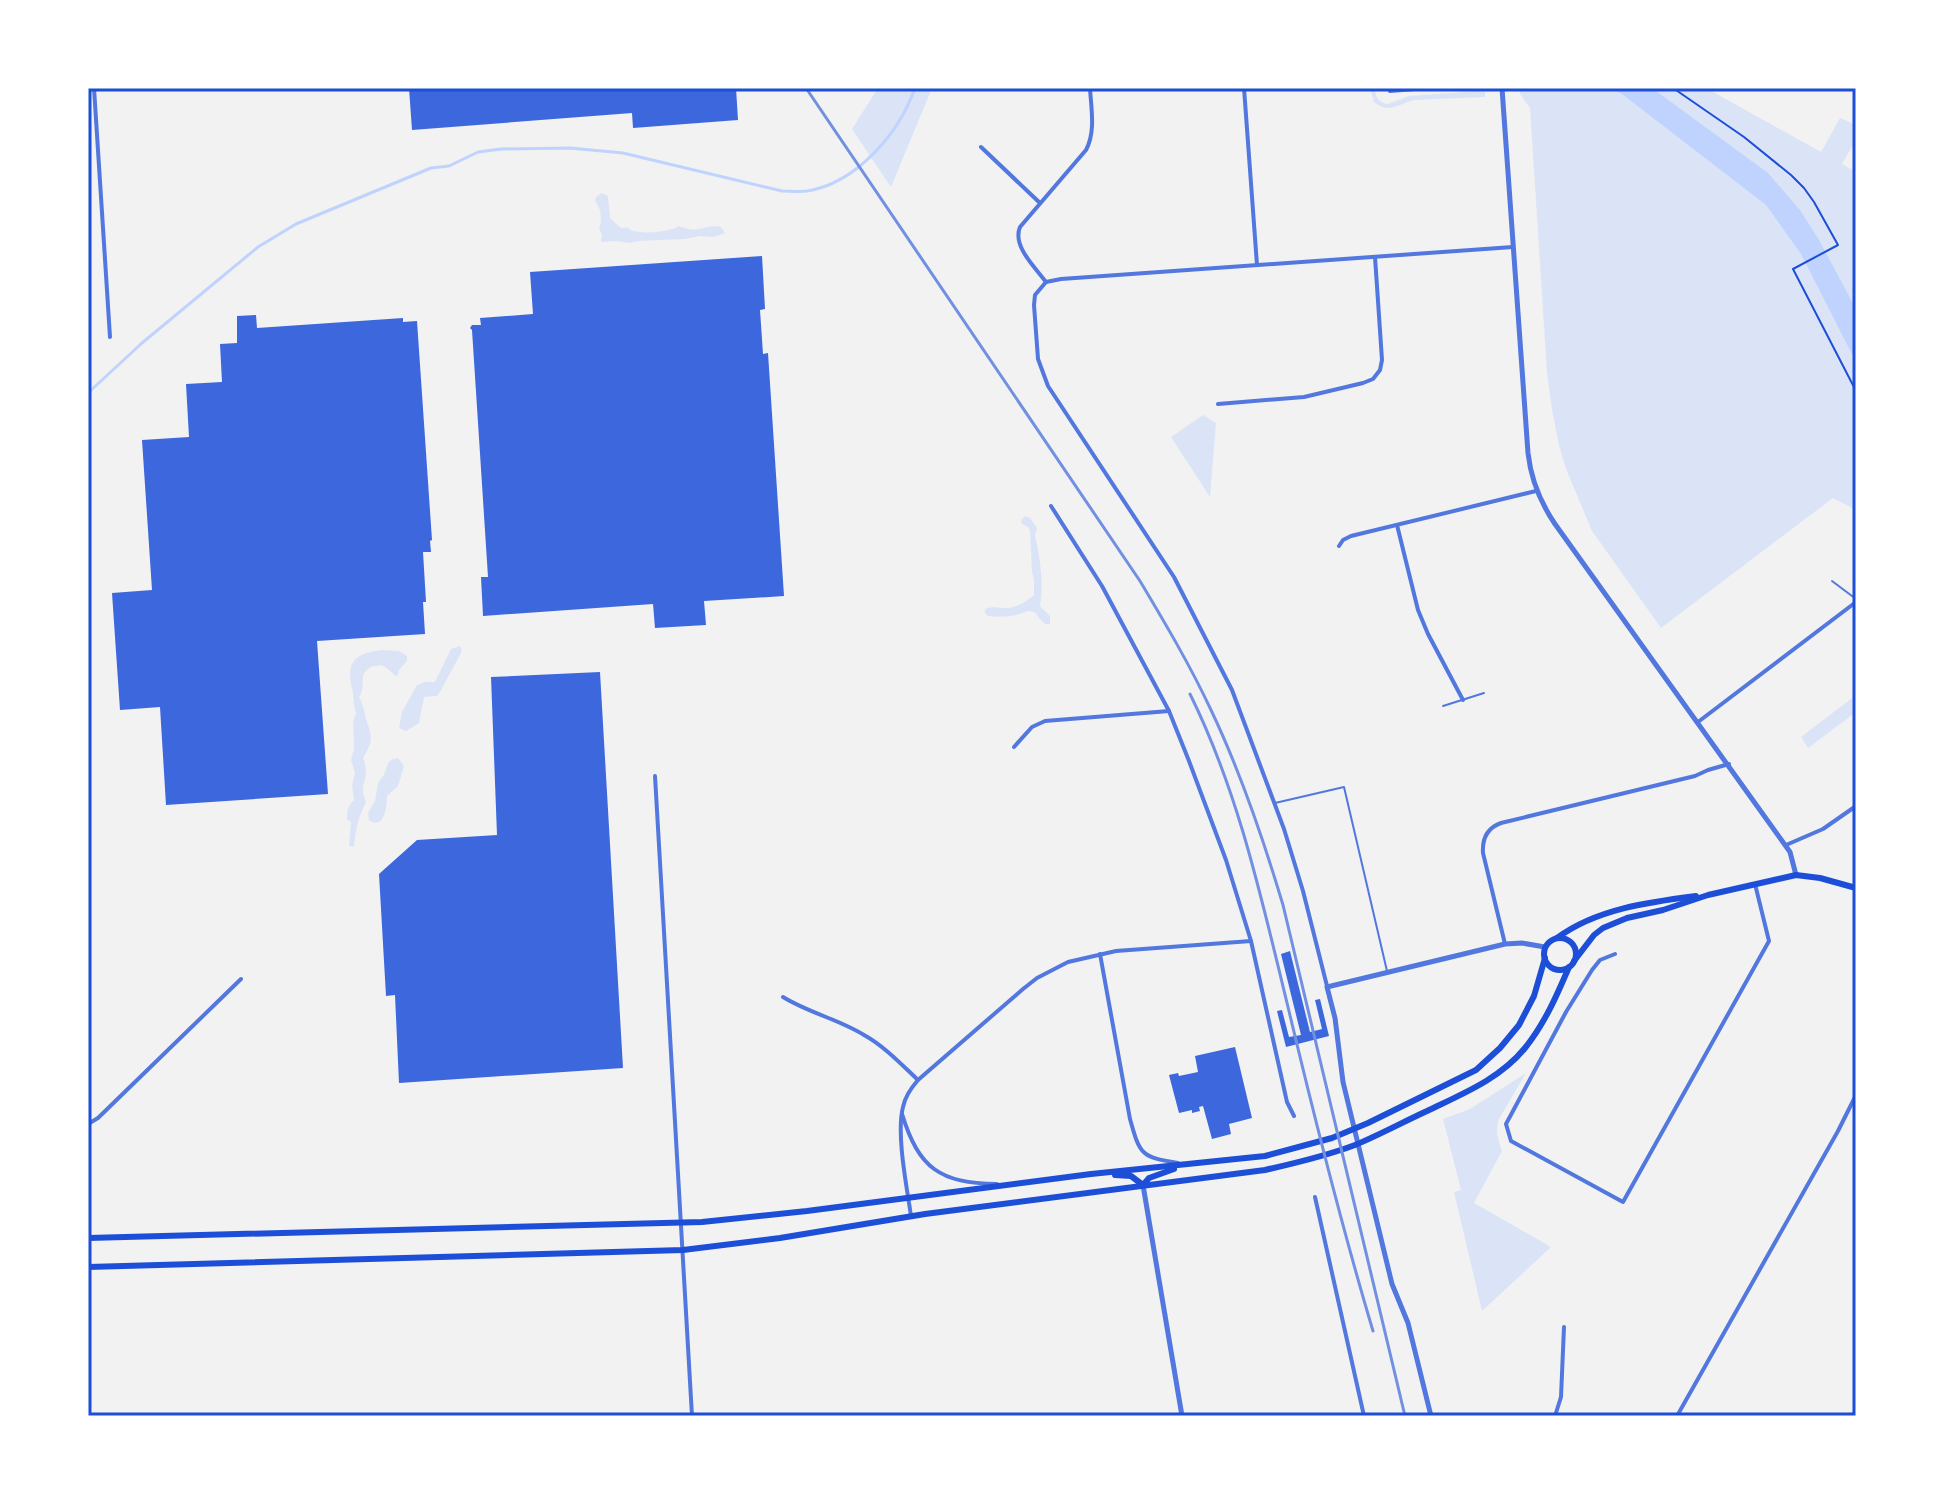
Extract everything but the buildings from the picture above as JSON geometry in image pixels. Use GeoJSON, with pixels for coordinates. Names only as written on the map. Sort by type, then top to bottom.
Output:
{"type":"FeatureCollection","features":[{"type":"Feature","properties":{"kind":"main road"},"geometry":{"type":"LineString","coordinates":[[1545,958],[1550,966],[1559,969],[1572,964],[1603,928],[1627,918],[1755,884],[1796,875],[1856,888]]}},
{"type":"Feature","properties":{"kind":"main road"},"geometry":{"type":"LineString","coordinates":[[88,1238],[680,1223],[807,1211],[1007,1184],[1265,1156],[1332,1138],[1476,1070],[1519,1025],[1534,996],[1545,958],[1545,947],[1574,927],[1613,912],[1708,895]]}},
{"type":"Feature","properties":{"kind":"main road"},"geometry":{"type":"LineString","coordinates":[[88,1264],[683,1250],[780,1238],[911,1216],[1232,1175],[1316,1158],[1356,1144],[1473,1089],[1501,1071],[1524,1050],[1540,1027],[1572,964],[1576,951],[1574,946],[1567,939],[1557,938]]}},
{"type":"Feature","properties":{"kind":"main road"},"geometry":{"type":"LineString","coordinates":[[1143,1185],[1154,1175],[1188,1165]]}},
{"type":"Feature","properties":{"kind":"main road"},"geometry":{"type":"LineString","coordinates":[[1091,1174],[1131,1176],[1143,1185]]}},
{"type":"Feature","properties":{"kind":"street"},"geometry":{"type":"LineString","coordinates":[[94,88],[110,337]]}},
{"type":"Feature","properties":{"kind":"street"},"geometry":{"type":"LineString","coordinates":[[1046,282],[1020,246],[1017,234],[1090,142],[1090,88]]}},
{"type":"Feature","properties":{"kind":"street"},"geometry":{"type":"LineString","coordinates":[[1244,88],[1257,265]]}},
{"type":"Feature","properties":{"kind":"street"},"geometry":{"type":"LineString","coordinates":[[1390,91],[1428,88]]}},
{"type":"Feature","properties":{"kind":"street"},"geometry":{"type":"LineString","coordinates":[[1502,88],[1528,453],[1536,491],[1555,524],[1786,845],[1793,858],[1796,875]]}},
{"type":"Feature","properties":{"kind":"street"},"geometry":{"type":"LineString","coordinates":[[981,147],[1040,204]]}},
{"type":"Feature","properties":{"kind":"street"},"geometry":{"type":"LineString","coordinates":[[1431,1416],[1408,1323],[1392,1284],[1341,1069],[1335,1018],[1303,891],[1275,803],[1232,690],[1195,614],[1044,378],[1038,359],[1034,305],[1035,295],[1046,282],[1061,279],[1513,247]]}},
{"type":"Feature","properties":{"kind":"street"},"geometry":{"type":"LineString","coordinates":[[1218,404],[1309,396],[1373,379],[1380,370],[1382,360],[1375,257]]}},
{"type":"Feature","properties":{"kind":"street"},"geometry":{"type":"LineString","coordinates":[[1339,546],[1351,536],[1536,491]]}},
{"type":"Feature","properties":{"kind":"street"},"geometry":{"type":"LineString","coordinates":[[1051,506],[1102,586],[1169,711],[1226,860],[1251,941],[1287,1102],[1294,1116]]}},
{"type":"Feature","properties":{"kind":"street"},"geometry":{"type":"LineString","coordinates":[[1397,525],[1418,610],[1463,700]]}},
{"type":"Feature","properties":{"kind":"street"},"geometry":{"type":"LineString","coordinates":[[1698,722],[1856,600]]}},
{"type":"Feature","properties":{"kind":"street"},"geometry":{"type":"LineString","coordinates":[[1014,747],[1032,727],[1045,721],[1169,711]]}},
{"type":"Feature","properties":{"kind":"street"},"geometry":{"type":"LineString","coordinates":[[1505,944],[1483,853],[1483,843],[1492,827],[1695,776],[1729,764]]}},
{"type":"Feature","properties":{"kind":"street"},"geometry":{"type":"LineString","coordinates":[[655,776],[692,1416]]}},
{"type":"Feature","properties":{"kind":"street"},"geometry":{"type":"LineString","coordinates":[[1786,845],[1823,829],[1856,806]]}},
{"type":"Feature","properties":{"kind":"street"},"geometry":{"type":"LineString","coordinates":[[1615,954],[1600,960],[1586,980],[1506,1124],[1511,1141],[1623,1202],[1769,941],[1755,884]]}},
{"type":"Feature","properties":{"kind":"street"},"geometry":{"type":"LineString","coordinates":[[911,1216],[901,1133],[907,1096],[918,1080],[1037,978],[1068,962],[1100,954],[1251,941]]}},
{"type":"Feature","properties":{"kind":"street"},"geometry":{"type":"LineString","coordinates":[[1327,987],[1505,944],[1545,947]]}},
{"type":"Feature","properties":{"kind":"street"},"geometry":{"type":"LineString","coordinates":[[1100,954],[1136,1140],[1144,1154],[1188,1165]]}},
{"type":"Feature","properties":{"kind":"street"},"geometry":{"type":"LineString","coordinates":[[88,1124],[98,1118],[241,979]]}},
{"type":"Feature","properties":{"kind":"street"},"geometry":{"type":"LineString","coordinates":[[783,997],[864,1034],[918,1080]]}},
{"type":"Feature","properties":{"kind":"street"},"geometry":{"type":"LineString","coordinates":[[1677,1416],[1856,1095]]}},
{"type":"Feature","properties":{"kind":"street"},"geometry":{"type":"LineString","coordinates":[[902,1112],[917,1151],[941,1174],[967,1182],[1007,1184]]}},
{"type":"Feature","properties":{"kind":"street"},"geometry":{"type":"LineString","coordinates":[[1143,1185],[1182,1416]]}},
{"type":"Feature","properties":{"kind":"street"},"geometry":{"type":"LineString","coordinates":[[1315,1197],[1364,1416]]}},
{"type":"Feature","properties":{"kind":"street"},"geometry":{"type":"LineString","coordinates":[[1555,1416],[1561,1397],[1564,1327]]}},
{"type":"Feature","properties":{"kind":"street"},"geometry":{"type":"LineString","coordinates":[[1852,1416],[1856,1411]]}},
{"type":"Feature","properties":{"kind":"lane"},"geometry":{"type":"LineString","coordinates":[[1832,581],[1856,600]]}},
{"type":"Feature","properties":{"kind":"lane"},"geometry":{"type":"LineString","coordinates":[[1443,706],[1484,693]]}},
{"type":"Feature","properties":{"kind":"lane"},"geometry":{"type":"LineString","coordinates":[[1275,803],[1344,787],[1387,972]]}},
{"type":"Feature","properties":{"kind":"path"},"geometry":{"type":"LineString","coordinates":[[1673,88],[1744,137],[1791,175],[1814,202],[1838,245],[1793,269],[1856,391]]}},
{"type":"Feature","properties":{"kind":"shaded area"},"geometry":{"type":"Polygon","coordinates":[[[878,88],[932,88],[891,187],[852,129],[878,88]]]}},
{"type":"Feature","properties":{"kind":"shaded area"},"geometry":{"type":"Polygon","coordinates":[[[1370,88],[1375,88],[1378,99],[1388,104],[1409,96],[1478,91],[1485,92],[1485,97],[1415,100],[1384,108],[1374,102],[1370,88]]]}},
{"type":"Feature","properties":{"kind":"shaded area"},"geometry":{"type":"Polygon","coordinates":[[[1519,88],[1706,88],[1821,152],[1840,118],[1856,125],[1856,140],[1842,164],[1856,172],[1856,510],[1833,498],[1661,628],[1592,531],[1559,445],[1547,373],[1530,108],[1519,88]]]}},
{"type":"Feature","properties":{"kind":"shaded area"},"geometry":{"type":"Polygon","coordinates":[[[602,193],[608,196],[610,218],[621,228],[650,232],[679,226],[692,229],[715,226],[721,227],[725,233],[714,237],[601,242],[600,210],[595,200],[602,193]]]}},
{"type":"Feature","properties":{"kind":"shaded area"},"geometry":{"type":"Polygon","coordinates":[[[1203,415],[1216,423],[1210,497],[1171,437],[1203,415]]]}},
{"type":"Feature","properties":{"kind":"shaded area"},"geometry":{"type":"Polygon","coordinates":[[[1025,516],[1037,528],[1040,606],[1050,616],[1050,624],[1045,624],[1036,613],[1030,611],[1002,617],[988,616],[984,612],[987,608],[1015,607],[1034,595],[1030,531],[1021,520],[1025,516]]]}},
{"type":"Feature","properties":{"kind":"shaded area"},"geometry":{"type":"Polygon","coordinates":[[[460,646],[462,651],[440,692],[437,696],[424,697],[419,723],[406,731],[399,728],[402,712],[417,685],[435,682],[451,649],[460,646]]]}},
{"type":"Feature","properties":{"kind":"shaded area"},"geometry":{"type":"Polygon","coordinates":[[[383,650],[399,651],[407,656],[407,661],[395,676],[382,666],[371,667],[364,674],[359,697],[371,740],[363,758],[366,802],[352,847],[349,845],[351,822],[347,816],[354,800],[352,786],[355,773],[351,760],[356,713],[350,671],[360,656],[383,650]]]}},
{"type":"Feature","properties":{"kind":"shaded area"},"geometry":{"type":"Polygon","coordinates":[[[1856,695],[1856,712],[1808,748],[1801,737],[1856,695]]]}},
{"type":"Feature","properties":{"kind":"shaded area"},"geometry":{"type":"Polygon","coordinates":[[[398,758],[404,766],[398,786],[387,796],[381,820],[374,823],[369,820],[368,813],[375,801],[378,783],[388,763],[398,758]]]}},
{"type":"Feature","properties":{"kind":"shaded area"},"geometry":{"type":"Polygon","coordinates":[[[1526,1073],[1499,1119],[1497,1127],[1502,1151],[1474,1203],[1551,1247],[1482,1311],[1454,1192],[1461,1190],[1443,1119],[1470,1109],[1526,1073]]]}},
{"type":"Feature","properties":{"kind":"water"},"geometry":{"type":"Polygon","coordinates":[[[1611,88],[1652,88],[1768,173],[1800,210],[1856,309],[1856,362],[1801,254],[1766,205],[1611,88]]]}},
{"type":"Feature","properties":{"kind":"waterway"},"geometry":{"type":"LineString","coordinates":[[88,393],[142,343],[258,247],[296,224],[431,168],[449,166],[478,152],[570,148],[623,153],[782,191],[807,191],[843,178],[874,153],[898,122],[915,88]]}},
{"type":"Feature","properties":{"kind":"railway"},"geometry":{"type":"LineString","coordinates":[[806,88],[1140,581],[1186,660],[1222,734],[1251,806],[1283,905],[1405,1416]]}},
{"type":"Feature","properties":{"kind":"railway"},"geometry":{"type":"LineString","coordinates":[[1190,694],[1222,770],[1248,848],[1328,1170],[1373,1331]]}}]}
